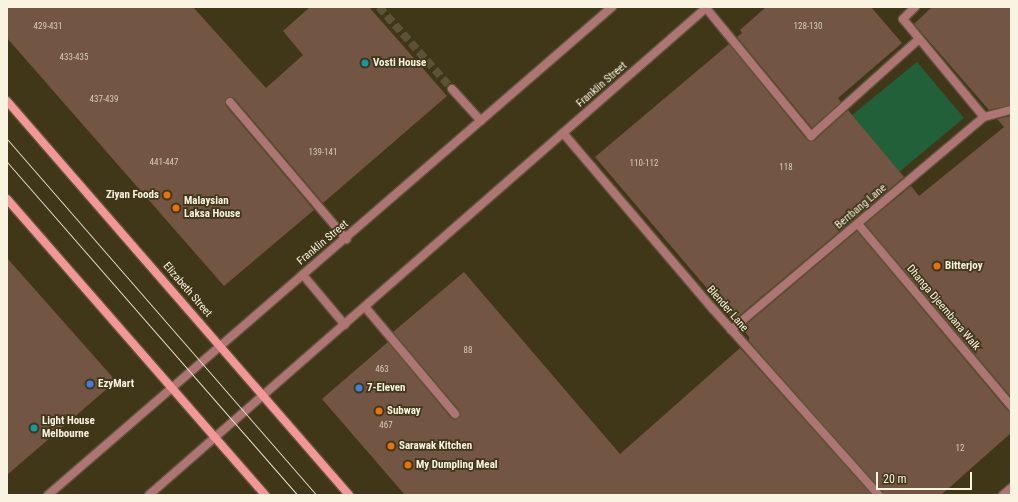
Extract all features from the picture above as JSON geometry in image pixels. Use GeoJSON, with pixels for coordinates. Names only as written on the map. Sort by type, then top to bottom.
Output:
{"type":"FeatureCollection","features":[{"type":"Feature","properties":{"kind":"street","name":"Franklin Street"},"geometry":{"type":"LineString","coordinates":[[48,495],[346,239],[612,7]]}},
{"type":"Feature","properties":{"kind":"street"},"geometry":{"type":"LineString","coordinates":[[915,7],[903,19],[918,40],[984,117]]}},
{"type":"Feature","properties":{"kind":"street","name":"Franklin Street"},"geometry":{"type":"LineString","coordinates":[[149,495],[706,8]]}},
{"type":"Feature","properties":{"kind":"street"},"geometry":{"type":"LineString","coordinates":[[706,8],[811,136],[918,40]]}},
{"type":"Feature","properties":{"kind":"street"},"geometry":{"type":"LineString","coordinates":[[452,89],[481,121]]}},
{"type":"Feature","properties":{"kind":"street","name":"Elizabeth Street"},"geometry":{"type":"LineString","coordinates":[[7,101],[349,495]]}},
{"type":"Feature","properties":{"kind":"street"},"geometry":{"type":"LineString","coordinates":[[230,102],[346,239]]}},
{"type":"Feature","properties":{"kind":"street","name":"Berrbang Lane"},"geometry":{"type":"LineString","coordinates":[[731,330],[984,117],[1011,110]]}},
{"type":"Feature","properties":{"kind":"street","name":"Blender Lane"},"geometry":{"type":"LineString","coordinates":[[563,133],[713,310],[879,495]]}},
{"type":"Feature","properties":{"kind":"street"},"geometry":{"type":"LineString","coordinates":[[7,199],[264,495]]}},
{"type":"Feature","properties":{"kind":"street","name":"Dhanga Djeembana Walk"},"geometry":{"type":"LineString","coordinates":[[858,224],[1011,406]]}},
{"type":"Feature","properties":{"kind":"street"},"geometry":{"type":"LineString","coordinates":[[303,275],[345,325]]}},
{"type":"Feature","properties":{"kind":"street"},"geometry":{"type":"LineString","coordinates":[[365,307],[455,414]]}},
{"type":"Feature","properties":{"kind":"street"},"geometry":{"type":"LineString","coordinates":[[1003,495],[1011,488]]}},
{"type":"Feature","properties":{"kind":"green space"},"geometry":{"type":"Polygon","coordinates":[[[917,62],[964,118],[899,172],[852,115],[917,62]]]}},
{"type":"Feature","properties":{"kind":"building"},"geometry":{"type":"Polygon","coordinates":[[[7,7],[193,7],[266,88],[303,55],[283,31],[310,7],[369,7],[447,96],[323,203],[234,98],[226,98],[226,106],[314,210],[224,286],[7,38],[7,7]]]}},
{"type":"Feature","properties":{"kind":"building"},"geometry":{"type":"Polygon","coordinates":[[[766,7],[871,7],[902,43],[838,98],[841,102],[812,128],[737,37],[742,33],[740,30],[766,7]]]}},
{"type":"Feature","properties":{"kind":"building"},"geometry":{"type":"Polygon","coordinates":[[[932,7],[1011,7],[1011,105],[989,110],[914,24],[932,7]]]}},
{"type":"Feature","properties":{"kind":"building"},"geometry":{"type":"Polygon","coordinates":[[[729,44],[807,140],[815,140],[848,110],[904,177],[734,320],[595,157],[729,44]]]}},
{"type":"Feature","properties":{"kind":"building"},"geometry":{"type":"Polygon","coordinates":[[[1011,116],[1011,397],[865,224],[911,186],[919,196],[1004,127],[997,119],[1011,116]]]}},
{"type":"Feature","properties":{"kind":"building"},"geometry":{"type":"Polygon","coordinates":[[[857,231],[1007,410],[1011,411],[1011,433],[941,495],[884,495],[749,341],[749,337],[742,328],[857,231]]]}},
{"type":"Feature","properties":{"kind":"building","name":"Light House Melbourne"},"geometry":{"type":"Polygon","coordinates":[[[7,258],[116,381],[7,475],[7,258]]]}},
{"type":"Feature","properties":{"kind":"building"},"geometry":{"type":"Polygon","coordinates":[[[464,272],[620,454],[740,348],[872,495],[405,495],[322,399],[388,342],[451,418],[459,418],[459,410],[393,332],[464,272]]]}},
{"type":"Feature","properties":{"kind":"tunnel"},"geometry":{"type":"LineString","coordinates":[[379,7],[452,89]]}},
{"type":"Feature","properties":{"kind":"tram line"},"geometry":{"type":"LineString","coordinates":[[7,139],[317,495]]}},
{"type":"Feature","properties":{"kind":"tram line"},"geometry":{"type":"LineString","coordinates":[[7,162],[297,495]]}},
{"type":"Feature","properties":{"kind":"place","name":"Vosti House"},"geometry":{"type":"Point","coordinates":[365,63]}},
{"type":"Feature","properties":{"kind":"place","name":"Ziyan Foods"},"geometry":{"type":"Point","coordinates":[167,195]}},
{"type":"Feature","properties":{"kind":"place","name":"Malaysian Laksa House"},"geometry":{"type":"Point","coordinates":[176,208]}},
{"type":"Feature","properties":{"kind":"place","name":"Bitterjoy"},"geometry":{"type":"Point","coordinates":[937,266]}},
{"type":"Feature","properties":{"kind":"place","name":"EzyMart"},"geometry":{"type":"Point","coordinates":[90,384]}},
{"type":"Feature","properties":{"kind":"place","name":"7-Eleven"},"geometry":{"type":"Point","coordinates":[359,388]}},
{"type":"Feature","properties":{"kind":"place","name":"Subway"},"geometry":{"type":"Point","coordinates":[379,411]}},
{"type":"Feature","properties":{"kind":"place","name":"Light House Melbourne"},"geometry":{"type":"Point","coordinates":[34,428]}},
{"type":"Feature","properties":{"kind":"place","name":"Sarawak Kitchen"},"geometry":{"type":"Point","coordinates":[391,446]}},
{"type":"Feature","properties":{"kind":"place","name":"My Dumpling Meal"},"geometry":{"type":"Point","coordinates":[408,465]}}]}
